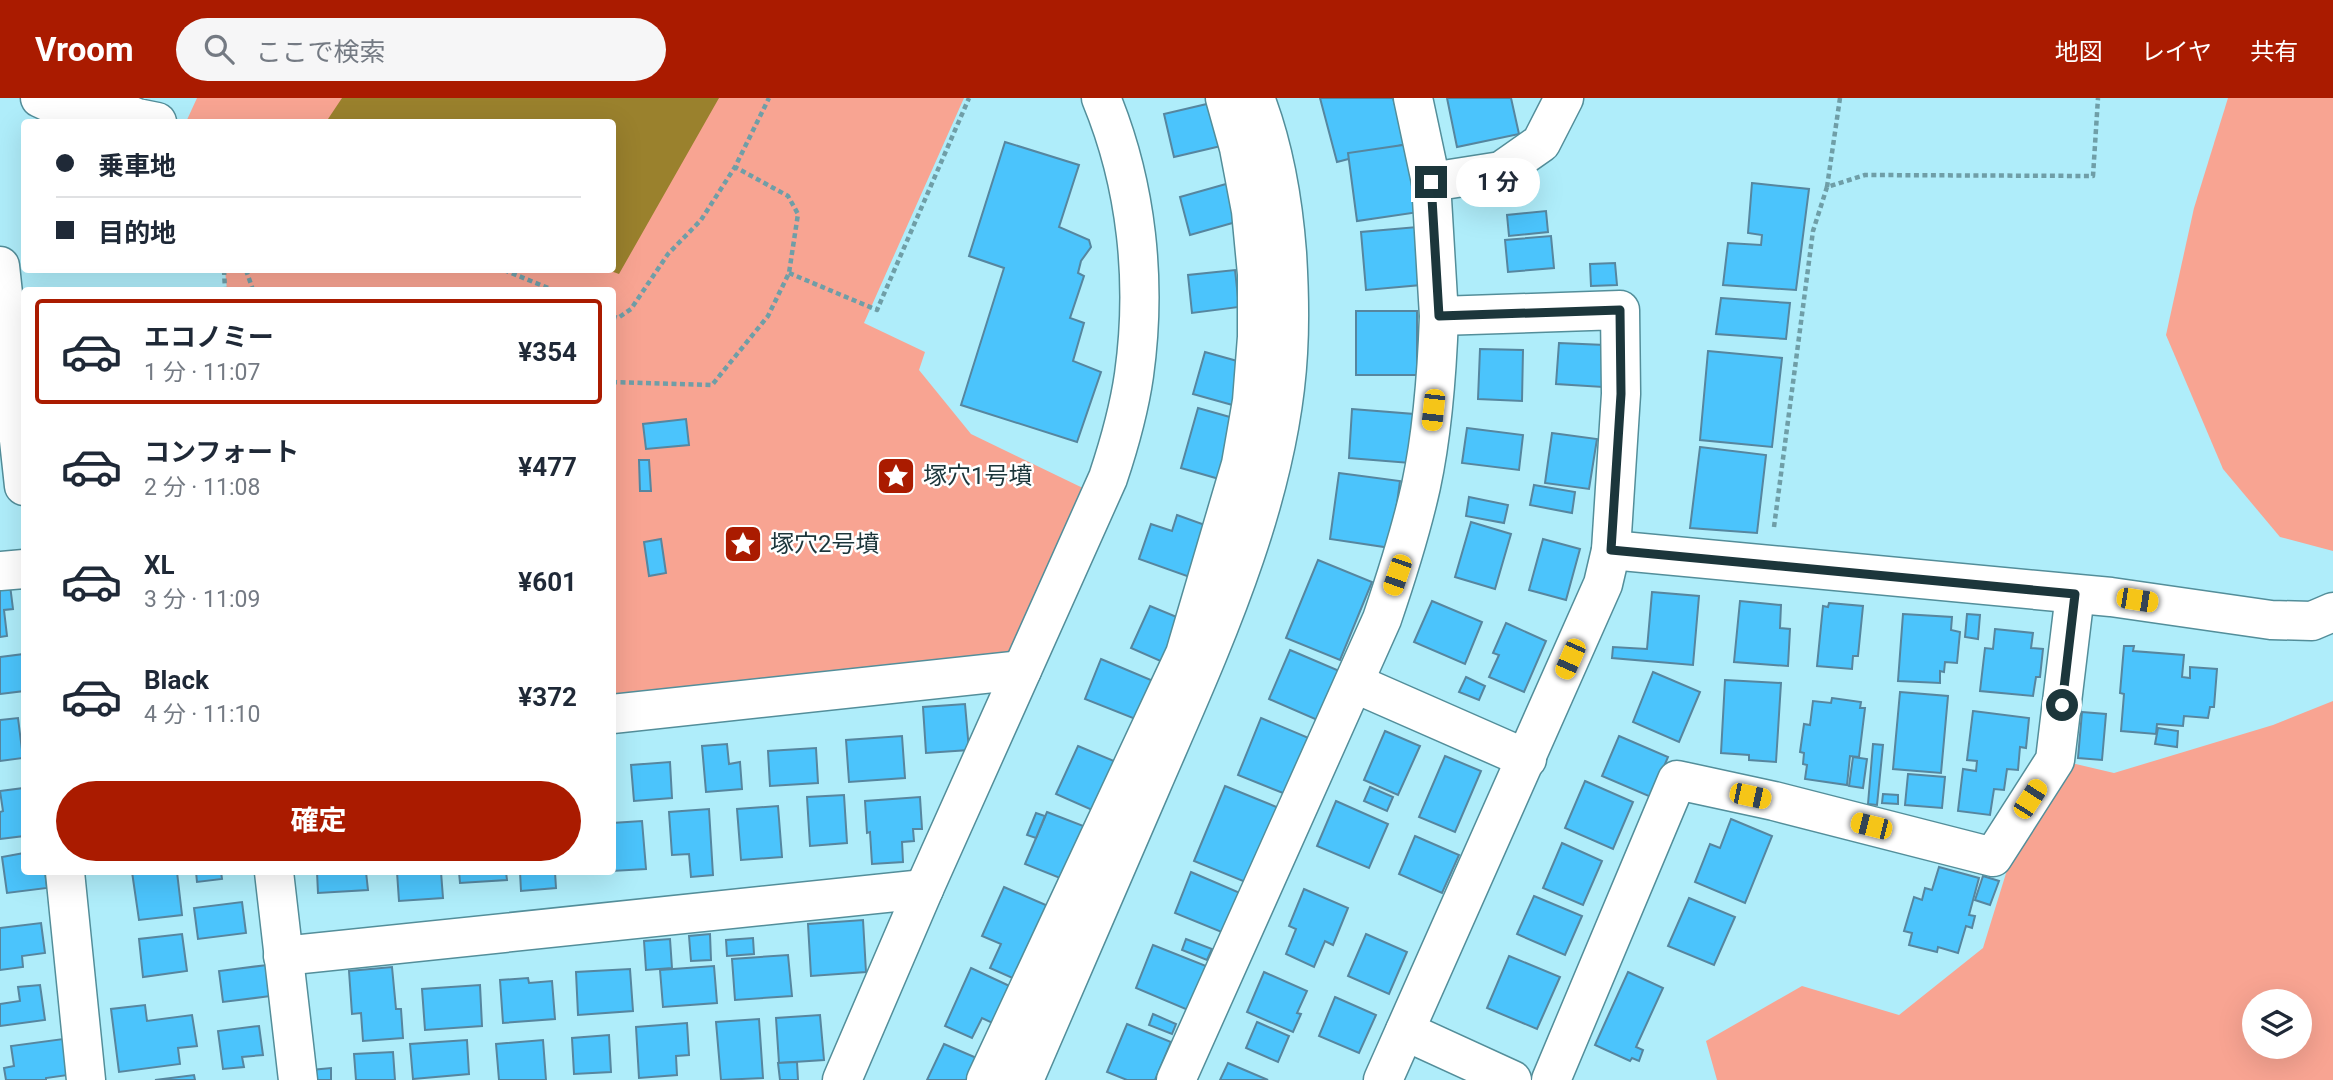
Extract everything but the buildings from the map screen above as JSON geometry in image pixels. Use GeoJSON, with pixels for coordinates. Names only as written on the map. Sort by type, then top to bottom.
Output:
{"type":"FeatureCollection","features":[{"type":"Feature","properties":{"kind":"street"},"geometry":{"type":"LineString","coordinates":[[40,98],[86,119]]}},
{"type":"Feature","properties":{"kind":"street"},"geometry":{"type":"LineString","coordinates":[[90,98],[142,119]]}},
{"type":"Feature","properties":{"kind":"street"},"geometry":{"type":"LineString","coordinates":[[166,119],[176,98]]}},
{"type":"Feature","properties":{"kind":"street"},"geometry":{"type":"LineString","coordinates":[[842,1080],[924,889],[1108,478],[1124,428],[1134,376],[1140,271],[1135,219],[1124,165],[1101,98]]}},
{"type":"Feature","properties":{"kind":"street"},"geometry":{"type":"LineString","coordinates":[[986,1080],[1185,654],[1241,464],[1252,401],[1257,337],[1257,274],[1251,211],[1239,148],[1225,98]]}},
{"type":"Feature","properties":{"kind":"street"},"geometry":{"type":"LineString","coordinates":[[1024,1080],[1202,668],[1238,573],[1268,480],[1288,354],[1289,290],[1285,227],[1276,165],[1255,98]]}},
{"type":"Feature","properties":{"kind":"street"},"geometry":{"type":"LineString","coordinates":[[1176,1080],[1382,619],[1404,553],[1421,485],[1431,429],[1439,316],[1431,182],[1413,98]]}},
{"type":"Feature","properties":{"kind":"street"},"geometry":{"type":"LineString","coordinates":[[1431,182],[1501,171],[1541,143],[1564,98]]}},
{"type":"Feature","properties":{"kind":"street"},"geometry":{"type":"LineString","coordinates":[[0,266],[21,458]]}},
{"type":"Feature","properties":{"kind":"street"},"geometry":{"type":"LineString","coordinates":[[1383,1080],[1603,584],[1611,550],[1621,394],[1620,310],[1439,316]]}},
{"type":"Feature","properties":{"kind":"street"},"geometry":{"type":"LineString","coordinates":[[1611,550],[2110,597],[2272,620],[2312,621],[2333,612]]}},
{"type":"Feature","properties":{"kind":"street"},"geometry":{"type":"LineString","coordinates":[[0,571],[21,569]]}},
{"type":"Feature","properties":{"kind":"street"},"geometry":{"type":"LineString","coordinates":[[1551,1080],[1677,780],[1774,801],[1993,857],[2055,760],[2075,594]]}},
{"type":"Feature","properties":{"kind":"street"},"geometry":{"type":"LineString","coordinates":[[616,714],[1021,670]]}},
{"type":"Feature","properties":{"kind":"street"},"geometry":{"type":"LineString","coordinates":[[1354,683],[1527,759]]}},
{"type":"Feature","properties":{"kind":"street"},"geometry":{"type":"LineString","coordinates":[[65,875],[86,1080]]}},
{"type":"Feature","properties":{"kind":"street"},"geometry":{"type":"LineString","coordinates":[[274,875],[298,1080]]}},
{"type":"Feature","properties":{"kind":"street"},"geometry":{"type":"LineString","coordinates":[[283,956],[924,889]]}},
{"type":"Feature","properties":{"kind":"street"},"geometry":{"type":"LineString","coordinates":[[1405,1031],[1512,1080]]}},
{"type":"Feature","properties":{"kind":"path"},"geometry":{"type":"LineString","coordinates":[[616,317],[631,309],[668,254],[701,220],[735,167],[769,98]]}},
{"type":"Feature","properties":{"kind":"path"},"geometry":{"type":"LineString","coordinates":[[789,273],[877,310],[969,98]]}},
{"type":"Feature","properties":{"kind":"path"},"geometry":{"type":"LineString","coordinates":[[1769,566],[1813,231],[1827,187],[1840,98]]}},
{"type":"Feature","properties":{"kind":"path"},"geometry":{"type":"LineString","coordinates":[[1827,187],[1865,175],[2093,176],[2098,98]]}},
{"type":"Feature","properties":{"kind":"path"},"geometry":{"type":"LineString","coordinates":[[616,382],[712,385],[768,316],[789,273],[799,214],[788,196],[735,167]]}},
{"type":"Feature","properties":{"kind":"path"},"geometry":{"type":"LineString","coordinates":[[511,273],[546,287]]}},
{"type":"Feature","properties":{"kind":"shaded area"},"geometry":{"type":"Polygon","coordinates":[[[197,98],[964,98],[864,323],[925,352],[919,370],[971,434],[1087,490],[1008,652],[997,660],[616,697],[616,287],[227,287],[225,273],[616,273],[616,119],[187,119],[197,98]]]}},
{"type":"Feature","properties":{"kind":"shaded area"},"geometry":{"type":"Polygon","coordinates":[[[342,98],[719,98],[619,274],[616,273],[616,119],[328,119],[342,98]]]}},
{"type":"Feature","properties":{"kind":"shaded area"},"geometry":{"type":"Polygon","coordinates":[[[2228,98],[2333,98],[2333,551],[2280,537],[2223,469],[2166,335],[2194,208],[2228,98]]]}},
{"type":"Feature","properties":{"kind":"shaded area"},"geometry":{"type":"Polygon","coordinates":[[[2333,701],[2333,1080],[1717,1080],[1706,1041],[1802,986],[1899,1015],[1983,948],[2007,870],[2053,787],[2063,761],[2114,773],[2273,725],[2333,701]]]}},
{"type":"Feature","properties":{"kind":"place","name":"塚穴1号墳"},"geometry":{"type":"Point","coordinates":[896,476]}},
{"type":"Feature","properties":{"kind":"place","name":"塚穴2号墳"},"geometry":{"type":"Point","coordinates":[743,544]}},
{"type":"Feature","properties":{"kind":"route"},"geometry":{"type":"LineString","coordinates":[[1431,182],[1439,316],[1620,310],[1621,394],[1611,550],[2075,594],[2062,705]]}}]}
